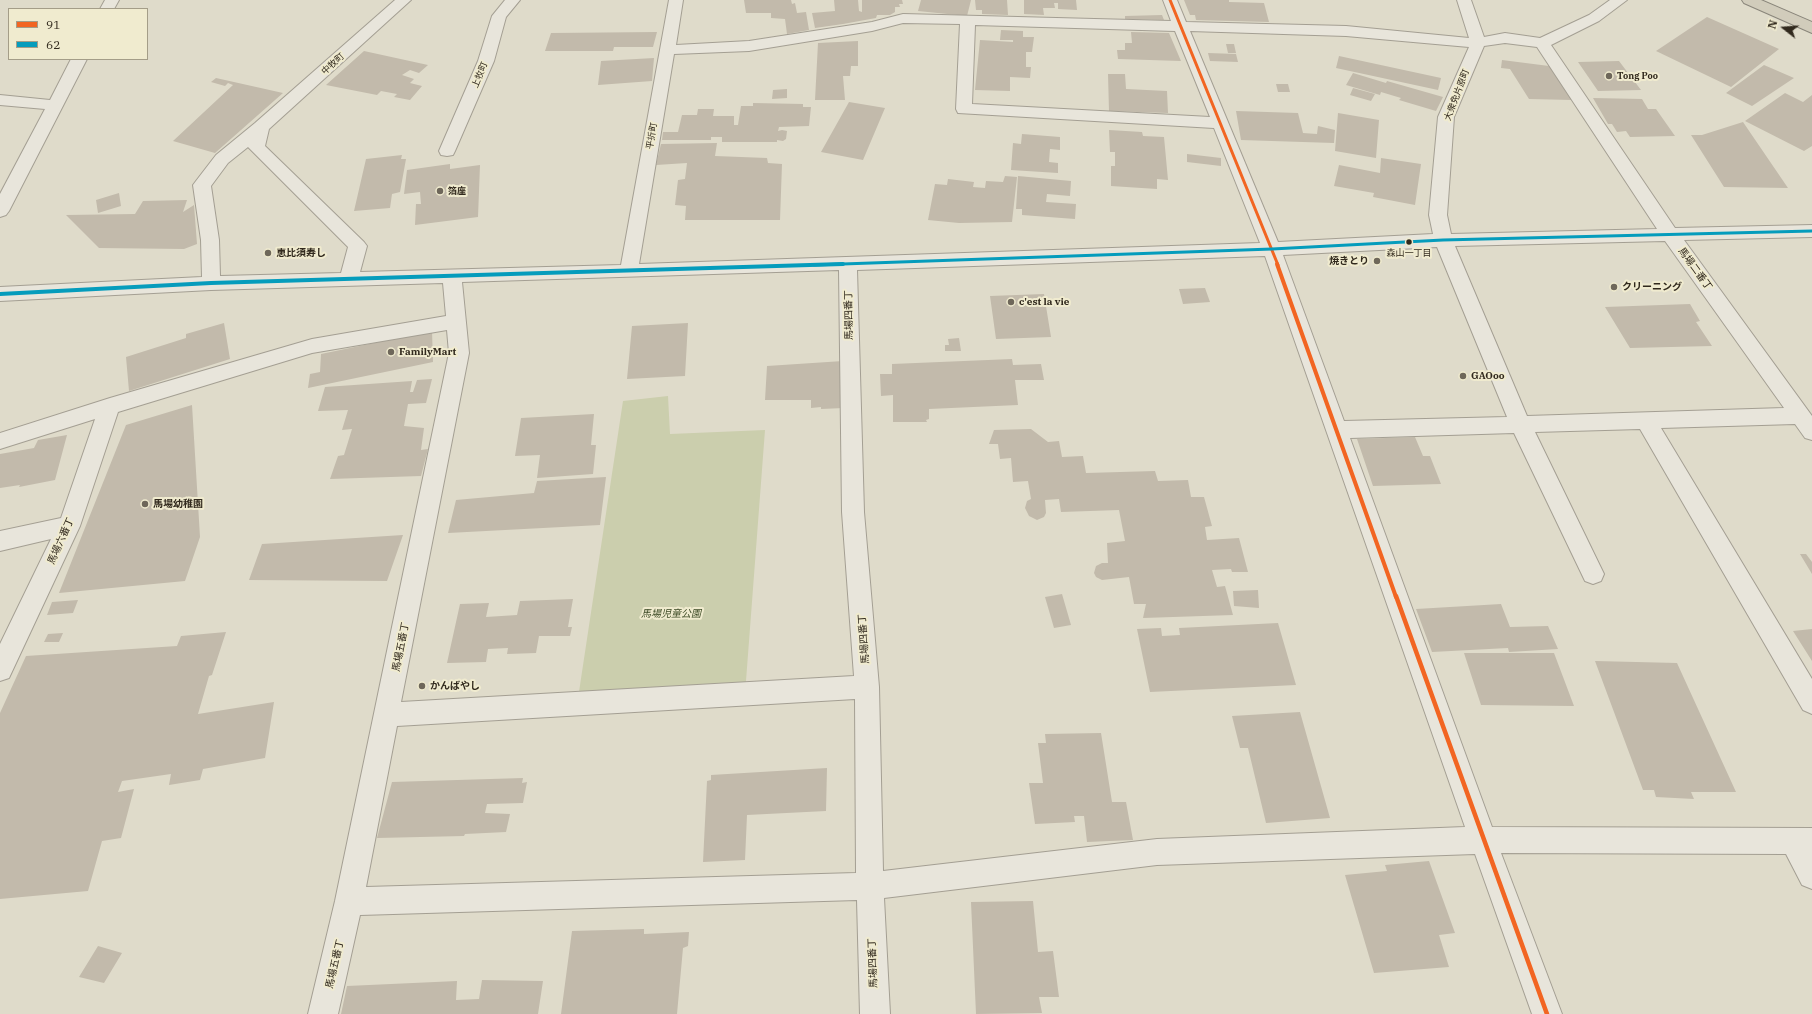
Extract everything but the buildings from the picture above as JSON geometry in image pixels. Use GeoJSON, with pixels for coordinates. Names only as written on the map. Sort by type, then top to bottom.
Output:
{"type":"FeatureCollection","features":[{"type":"Feature","properties":{"kind":"highway"},"geometry":{"type":"LineString","coordinates":[[1749,0],[1812,28]]}},
{"type":"Feature","properties":{"kind":"street","name":"中牧町"},"geometry":{"type":"LineString","coordinates":[[211,283],[210,240],[202,185],[222,159],[261,127],[404,0]]}},
{"type":"Feature","properties":{"kind":"street","name":"上牧町"},"geometry":{"type":"LineString","coordinates":[[448,151],[486,61],[499,16],[513,0]]}},
{"type":"Feature","properties":{"kind":"street","name":"平折町"},"geometry":{"type":"LineString","coordinates":[[629,271],[676,0]]}},
{"type":"Feature","properties":{"kind":"street"},"geometry":{"type":"LineString","coordinates":[[1170,0],[1272,249],[1483,840],[1547,1014]]}},
{"type":"Feature","properties":{"kind":"street"},"geometry":{"type":"LineString","coordinates":[[1464,0],[1478,43]]}},
{"type":"Feature","properties":{"kind":"street"},"geometry":{"type":"LineString","coordinates":[[667,51],[685,48],[749,46],[872,26],[903,18],[1346,31],[1478,43],[1505,38],[1542,43],[1594,18],[1620,0]]}},
{"type":"Feature","properties":{"kind":"street"},"geometry":{"type":"LineString","coordinates":[[903,18],[914,3]]}},
{"type":"Feature","properties":{"kind":"street"},"geometry":{"type":"LineString","coordinates":[[968,21],[964,109],[1220,123]]}},
{"type":"Feature","properties":{"kind":"street","name":"大衆免片原町"},"geometry":{"type":"LineString","coordinates":[[1478,43],[1446,117],[1438,215],[1443,240],[1520,424],[1593,574]]}},
{"type":"Feature","properties":{"kind":"street","name":"馬場二番丁"},"geometry":{"type":"LineString","coordinates":[[1542,43],[1671,236],[1806,424]]}},
{"type":"Feature","properties":{"kind":"street"},"geometry":{"type":"LineString","coordinates":[[0,211],[54,105],[79,60]]}},
{"type":"Feature","properties":{"kind":"street"},"geometry":{"type":"LineString","coordinates":[[0,100],[54,105]]}},
{"type":"Feature","properties":{"kind":"street"},"geometry":{"type":"LineString","coordinates":[[261,127],[256,147],[358,246],[348,280]]}},
{"type":"Feature","properties":{"kind":"street"},"geometry":{"type":"LineString","coordinates":[[0,294],[211,283],[848,264],[1272,249],[1443,240],[1671,236],[1812,231]]}},
{"type":"Feature","properties":{"kind":"street","name":"馬場四番丁"},"geometry":{"type":"LineString","coordinates":[[848,264],[853,512],[867,687],[870,886],[875,1014]]}},
{"type":"Feature","properties":{"kind":"street","name":"馬場五番丁"},"geometry":{"type":"LineString","coordinates":[[323,1014],[349,901],[459,354],[452,277]]}},
{"type":"Feature","properties":{"kind":"street"},"geometry":{"type":"LineString","coordinates":[[0,441],[110,406],[312,346],[456,321]]}},
{"type":"Feature","properties":{"kind":"street","name":"馬場六番丁"},"geometry":{"type":"LineString","coordinates":[[0,670],[69,526],[110,406]]}},
{"type":"Feature","properties":{"kind":"street"},"geometry":{"type":"LineString","coordinates":[[1337,430],[1646,420],[1806,424]]}},
{"type":"Feature","properties":{"kind":"street"},"geometry":{"type":"LineString","coordinates":[[1646,420],[1812,702]]}},
{"type":"Feature","properties":{"kind":"street"},"geometry":{"type":"LineString","coordinates":[[0,542],[69,526]]}},
{"type":"Feature","properties":{"kind":"street"},"geometry":{"type":"LineString","coordinates":[[387,715],[867,687]]}},
{"type":"Feature","properties":{"kind":"street"},"geometry":{"type":"LineString","coordinates":[[349,901],[870,886],[1157,852],[1483,840],[1803,841],[1812,875]]}},
{"type":"Feature","properties":{"kind":"green space","name":"馬場児童公園"},"geometry":{"type":"Polygon","coordinates":[[[668,396],[670,434],[765,430],[745,694],[577,705],[623,401],[668,396]]]}},
{"type":"Feature","properties":{"kind":"transit line","name":"91"},"geometry":{"type":"LineString","coordinates":[[1170,0],[1272,249],[1483,840],[1547,1014]]}},
{"type":"Feature","properties":{"kind":"transit line","name":"62"},"geometry":{"type":"LineString","coordinates":[[0,294],[211,283],[629,271],[1272,249],[1443,240],[1812,231]]}},
{"type":"Feature","properties":{"kind":"place","name":"Tong Poo"},"geometry":{"type":"Point","coordinates":[1609,76]}},
{"type":"Feature","properties":{"kind":"place","name":"箔座"},"geometry":{"type":"Point","coordinates":[440,191]}},
{"type":"Feature","properties":{"kind":"place","name":"森山一丁目"},"geometry":{"type":"Point","coordinates":[1409,242]}},
{"type":"Feature","properties":{"kind":"place","name":"恵比須寿し"},"geometry":{"type":"Point","coordinates":[268,253]}},
{"type":"Feature","properties":{"kind":"place","name":"焼きとり"},"geometry":{"type":"Point","coordinates":[1377,261]}},
{"type":"Feature","properties":{"kind":"place","name":"クリーニング"},"geometry":{"type":"Point","coordinates":[1614,287]}},
{"type":"Feature","properties":{"kind":"place","name":"c'est la vie"},"geometry":{"type":"Point","coordinates":[1011,302]}},
{"type":"Feature","properties":{"kind":"place","name":"FamilyMart"},"geometry":{"type":"Point","coordinates":[391,352]}},
{"type":"Feature","properties":{"kind":"place","name":"GAOoo"},"geometry":{"type":"Point","coordinates":[1463,376]}},
{"type":"Feature","properties":{"kind":"place","name":"馬場幼稚園"},"geometry":{"type":"Point","coordinates":[145,504]}},
{"type":"Feature","properties":{"kind":"place","name":"かんばやし"},"geometry":{"type":"Point","coordinates":[422,686]}}]}
